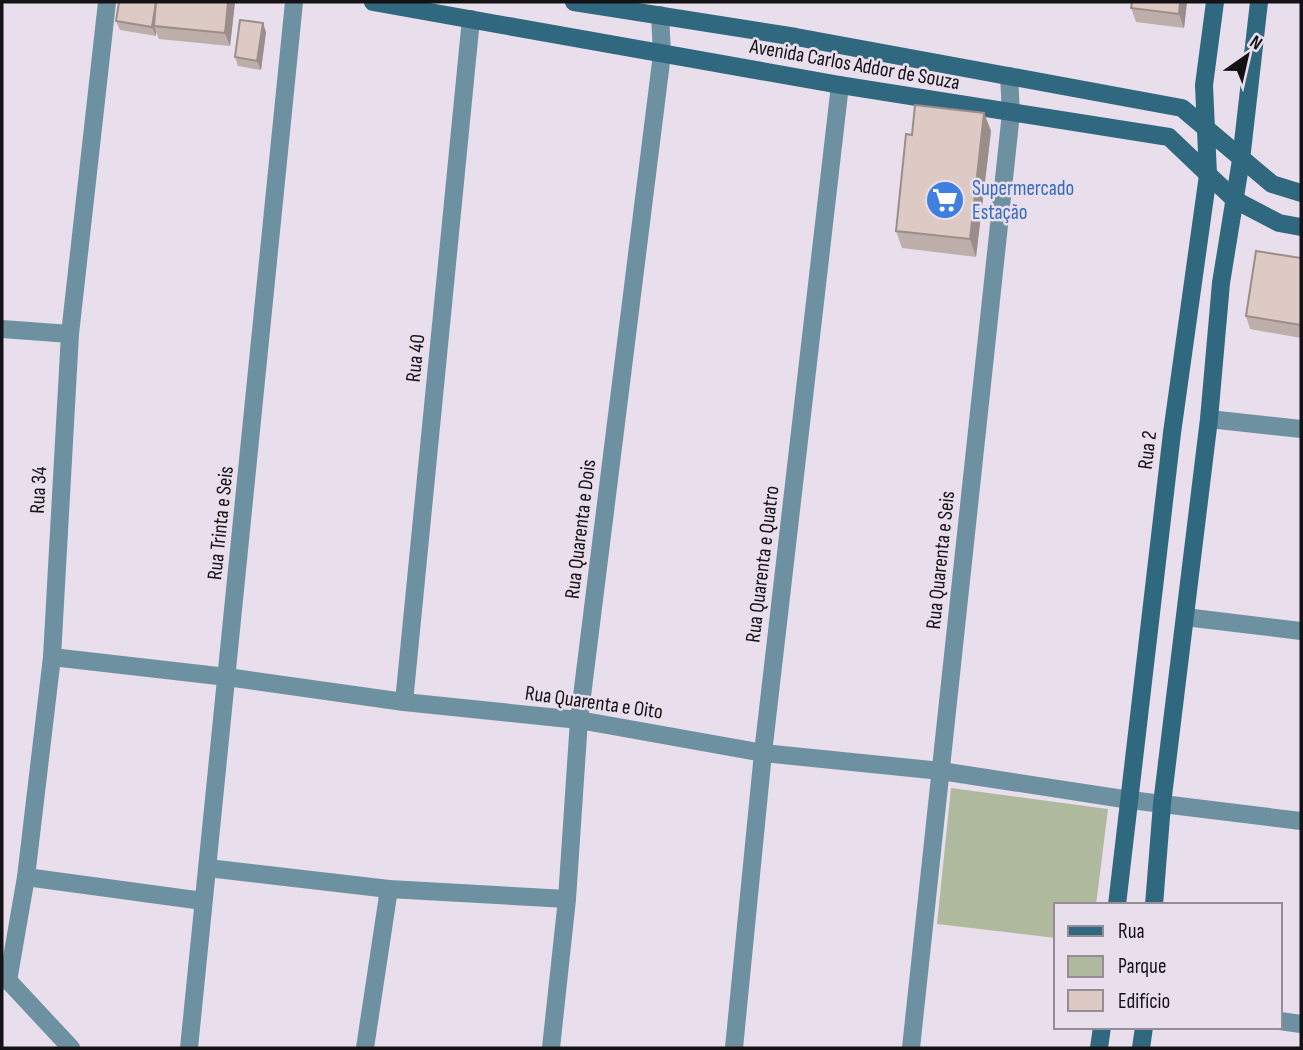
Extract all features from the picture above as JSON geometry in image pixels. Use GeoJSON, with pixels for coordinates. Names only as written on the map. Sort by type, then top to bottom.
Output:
{"type":"FeatureCollection","features":[{"type":"Feature","properties":{"kind":"street","name":"Rua 34"},"geometry":{"type":"LineString","coordinates":[[5,977],[26,877],[52,657],[70,334],[107,2]]}},
{"type":"Feature","properties":{"kind":"street","name":"Rua Trinta e Seis"},"geometry":{"type":"LineString","coordinates":[[189,1048],[294,2]]}},
{"type":"Feature","properties":{"kind":"street","name":"Avenida Carlos Addor de Souza"},"geometry":{"type":"LineString","coordinates":[[373,2],[841,85],[1169,137],[1235,200],[1279,223],[1301,227]]}},
{"type":"Feature","properties":{"kind":"street","name":"Avenida Carlos Addor de Souza"},"geometry":{"type":"LineString","coordinates":[[574,2],[796,37],[1182,108],[1272,184],[1301,193]]}},
{"type":"Feature","properties":{"kind":"street","name":"Rua 2"},"geometry":{"type":"LineString","coordinates":[[1117,903],[1172,433],[1208,175],[1205,85],[1215,2]]}},
{"type":"Feature","properties":{"kind":"street"},"geometry":{"type":"LineString","coordinates":[[1154,903],[1162,804],[1209,419],[1222,283],[1241,160],[1259,2]]}},
{"type":"Feature","properties":{"kind":"street","name":"Rua Quarenta e Dois"},"geometry":{"type":"LineString","coordinates":[[551,1048],[567,899],[579,720],[662,54],[660,15]]}},
{"type":"Feature","properties":{"kind":"street","name":"Rua 40"},"geometry":{"type":"LineString","coordinates":[[404,702],[471,19]]}},
{"type":"Feature","properties":{"kind":"street","name":"Rua Quarenta e Seis"},"geometry":{"type":"LineString","coordinates":[[911,1048],[1011,113],[1009,76]]}},
{"type":"Feature","properties":{"kind":"street","name":"Rua Quarenta e Quatro"},"geometry":{"type":"LineString","coordinates":[[734,1048],[763,753],[841,85]]}},
{"type":"Feature","properties":{"kind":"street"},"geometry":{"type":"LineString","coordinates":[[2,329],[70,334]]}},
{"type":"Feature","properties":{"kind":"street"},"geometry":{"type":"LineString","coordinates":[[1209,419],[1301,429]]}},
{"type":"Feature","properties":{"kind":"street"},"geometry":{"type":"LineString","coordinates":[[1185,617],[1301,631]]}},
{"type":"Feature","properties":{"kind":"street","name":"Rua Quarenta e Oito"},"geometry":{"type":"LineString","coordinates":[[52,657],[227,677],[404,702],[579,720],[763,753],[941,771],[1130,800],[1301,821]]}},
{"type":"Feature","properties":{"kind":"street"},"geometry":{"type":"LineString","coordinates":[[208,868],[389,888],[567,899]]}},
{"type":"Feature","properties":{"kind":"street"},"geometry":{"type":"LineString","coordinates":[[26,877],[202,901]]}},
{"type":"Feature","properties":{"kind":"street"},"geometry":{"type":"LineString","coordinates":[[365,1048],[389,888]]}},
{"type":"Feature","properties":{"kind":"street"},"geometry":{"type":"LineString","coordinates":[[5,977],[71,1048]]}},
{"type":"Feature","properties":{"kind":"street"},"geometry":{"type":"LineString","coordinates":[[1282,1021],[1301,1024]]}},
{"type":"Feature","properties":{"kind":"street"},"geometry":{"type":"LineString","coordinates":[[1099,1048],[1102,1029]]}},
{"type":"Feature","properties":{"kind":"street"},"geometry":{"type":"LineString","coordinates":[[1141,1048],[1144,1029]]}},
{"type":"Feature","properties":{"kind":"green space"},"geometry":{"type":"Polygon","coordinates":[[[951,788],[1108,809],[1096,903],[1054,903],[1054,938],[937,924],[951,788]]]}},
{"type":"Feature","properties":{"kind":"building"},"geometry":{"type":"Polygon","coordinates":[[[119,2],[156,2],[152,27],[116,21],[119,2]]]}},
{"type":"Feature","properties":{"kind":"building"},"geometry":{"type":"Polygon","coordinates":[[[156,2],[228,2],[225,33],[154,26],[156,2]]]}},
{"type":"Feature","properties":{"kind":"building"},"geometry":{"type":"Polygon","coordinates":[[[1132,2],[1180,2],[1179,14],[1131,8],[1132,2]]]}},
{"type":"Feature","properties":{"kind":"building"},"geometry":{"type":"Polygon","coordinates":[[[240,20],[263,23],[257,61],[235,57],[240,20]]]}},
{"type":"Feature","properties":{"kind":"building","name":"Supermercado Estação"},"geometry":{"type":"Polygon","coordinates":[[[915,105],[984,113],[970,239],[896,231],[906,134],[912,135],[915,105]]]}},
{"type":"Feature","properties":{"kind":"building"},"geometry":{"type":"Polygon","coordinates":[[[1256,251],[1301,258],[1301,325],[1246,316],[1256,251]]]}},
{"type":"Feature","properties":{"kind":"place","name":"Supermercado Estação"},"geometry":{"type":"Point","coordinates":[945,200]}}]}
